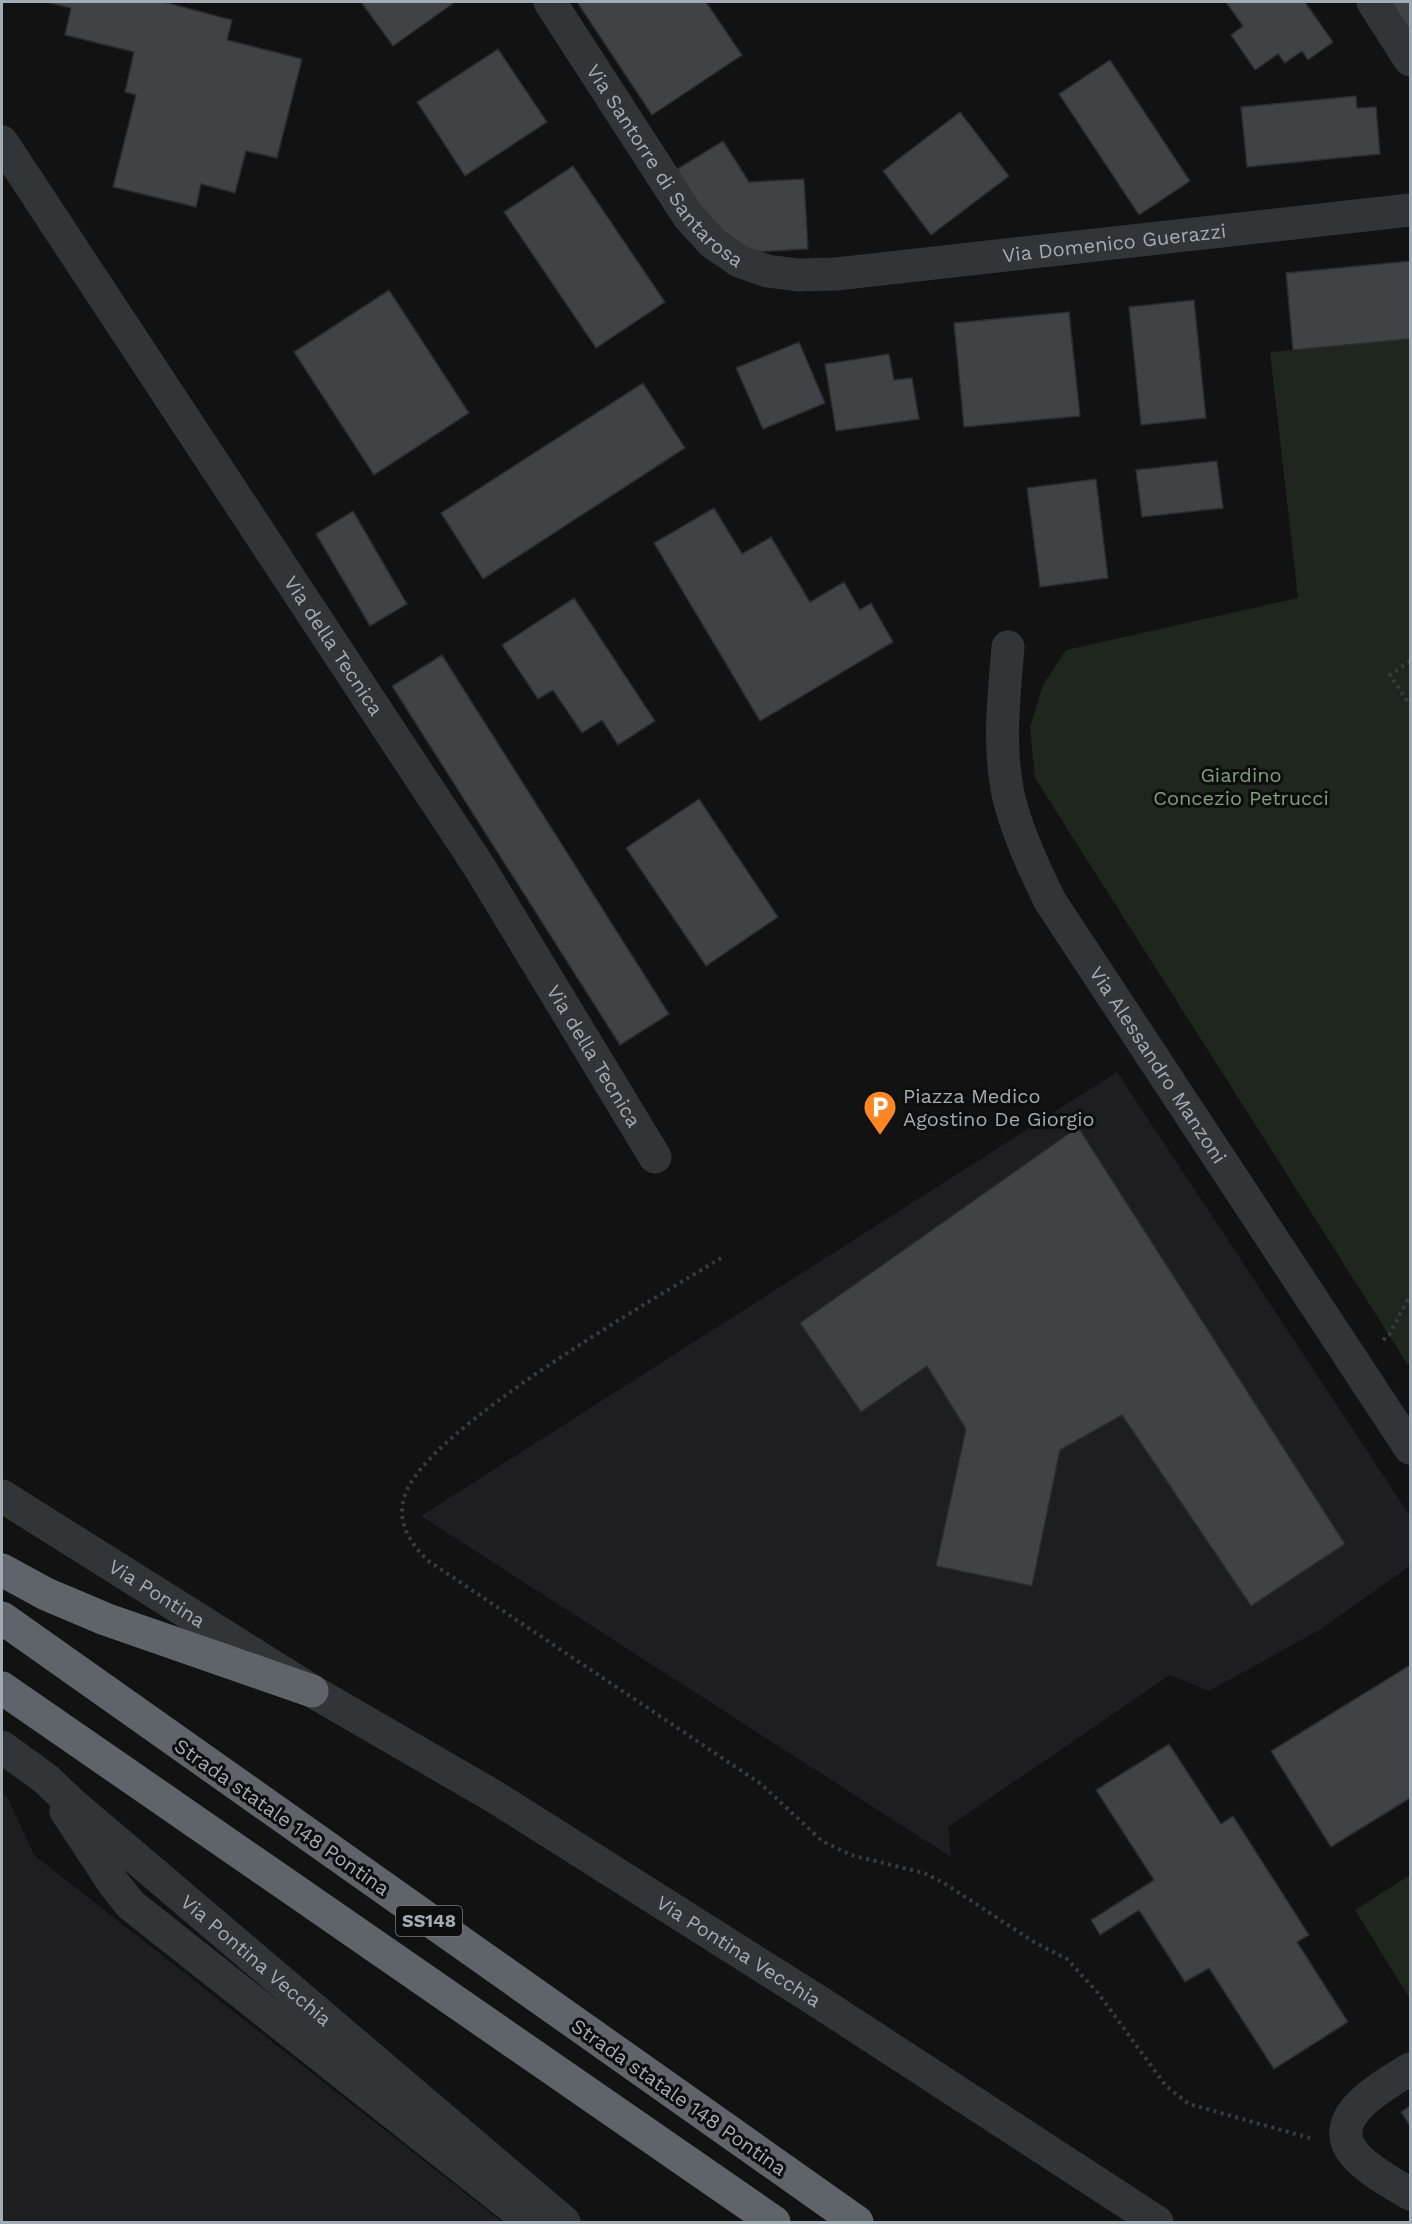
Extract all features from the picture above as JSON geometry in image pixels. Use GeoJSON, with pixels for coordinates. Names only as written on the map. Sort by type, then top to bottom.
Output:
{"type":"FeatureCollection","features":[{"type":"Feature","properties":{"kind":"highway"},"geometry":{"type":"LineString","coordinates":[[2,1570],[46,1594],[105,1619],[312,1691]]}},
{"type":"Feature","properties":{"kind":"highway","name":"Strada statale 148 Pontina"},"geometry":{"type":"LineString","coordinates":[[2,1617],[857,2223]]}},
{"type":"Feature","properties":{"kind":"highway","name":"SS148"},"geometry":{"type":"LineString","coordinates":[[2,1688],[774,2223]]}},
{"type":"Feature","properties":{"kind":"highway"},"geometry":{"type":"LineString","coordinates":[[2,1698],[68,1735]]}},
{"type":"Feature","properties":{"kind":"street","name":"Via Santorre di Santarosa"},"geometry":{"type":"LineString","coordinates":[[550,2],[700,230],[726,252],[754,267],[782,274],[816,276]]}},
{"type":"Feature","properties":{"kind":"street"},"geometry":{"type":"LineString","coordinates":[[1373,2],[1410,60]]}},
{"type":"Feature","properties":{"kind":"street","name":"Via della Tecnica"},"geometry":{"type":"LineString","coordinates":[[2,142],[480,868],[655,1157]]}},
{"type":"Feature","properties":{"kind":"street","name":"Via Domenico Guerazzi"},"geometry":{"type":"LineString","coordinates":[[816,276],[1410,210]]}},
{"type":"Feature","properties":{"kind":"street","name":"Via Alessandro Manzoni"},"geometry":{"type":"LineString","coordinates":[[1008,647],[1003,718],[1007,790],[1050,901],[1410,1448]]}},
{"type":"Feature","properties":{"kind":"street","name":"Via Pontina"},"geometry":{"type":"LineString","coordinates":[[2,1496],[312,1691]]}},
{"type":"Feature","properties":{"kind":"street","name":"Via Pontina Vecchia"},"geometry":{"type":"LineString","coordinates":[[312,1691],[495,1797],[819,2002],[1157,2223]]}},
{"type":"Feature","properties":{"kind":"street","name":"Via Pontina Vecchia"},"geometry":{"type":"LineString","coordinates":[[2,1747],[46,1779],[70,1802],[564,2223]]}},
{"type":"Feature","properties":{"kind":"street"},"geometry":{"type":"LineString","coordinates":[[46,1779],[90,1850],[131,1905],[531,2223]]}},
{"type":"Feature","properties":{"kind":"street"},"geometry":{"type":"LineString","coordinates":[[1410,2069],[1356,2107],[1347,2123],[1349,2142],[1365,2164],[1410,2194]]}},
{"type":"Feature","properties":{"kind":"path"},"geometry":{"type":"LineString","coordinates":[[1410,661],[1390,675],[1410,705]]}},
{"type":"Feature","properties":{"kind":"path"},"geometry":{"type":"LineString","coordinates":[[721,1258],[547,1368],[446,1441],[421,1467],[404,1496],[402,1520],[412,1544],[427,1560],[761,1784],[822,1841],[851,1855],[924,1874],[944,1883],[1034,1942],[1067,1959],[1098,1993],[1138,2052],[1175,2096],[1189,2104],[1349,2142]]}},
{"type":"Feature","properties":{"kind":"path"},"geometry":{"type":"LineString","coordinates":[[1356,1365],[1389,1335],[1410,1295]]}},
{"type":"Feature","properties":{"kind":"shaded area"},"geometry":{"type":"Polygon","coordinates":[[[1117,1072],[1410,1516],[1410,1566],[1321,1629],[1209,1691],[1170,1675],[948,1827],[951,1857],[421,1516],[1117,1072]]]}},
{"type":"Feature","properties":{"kind":"shaded area"},"geometry":{"type":"Polygon","coordinates":[[[2,1794],[8,1798],[34,1855],[502,2222],[2,2222],[2,1794]]]}},
{"type":"Feature","properties":{"kind":"green space","name":"Giardino Concezio Petrucci"},"geometry":{"type":"Polygon","coordinates":[[[1410,339],[1410,1361],[1408,1365],[1035,778],[1030,727],[1043,685],[1066,650],[1298,598],[1270,352],[1410,339]]]}},
{"type":"Feature","properties":{"kind":"green space"},"geometry":{"type":"Polygon","coordinates":[[[1410,1875],[1410,1999],[1355,1910],[1410,1875]]]}},
{"type":"Feature","properties":{"kind":"building"},"geometry":{"type":"Polygon","coordinates":[[[46,2],[164,2],[232,20],[227,40],[302,59],[277,158],[246,151],[235,193],[201,184],[196,207],[113,187],[136,95],[125,92],[134,52],[65,35],[71,8],[46,2]]]}},
{"type":"Feature","properties":{"kind":"building"},"geometry":{"type":"Polygon","coordinates":[[[361,2],[455,2],[393,46],[361,2]]]}},
{"type":"Feature","properties":{"kind":"building"},"geometry":{"type":"Polygon","coordinates":[[[577,2],[706,2],[742,55],[652,115],[577,2]]]}},
{"type":"Feature","properties":{"kind":"building"},"geometry":{"type":"Polygon","coordinates":[[[1226,2],[1305,2],[1333,42],[1308,60],[1302,51],[1285,63],[1278,54],[1255,70],[1231,35],[1243,26],[1226,2]]]}},
{"type":"Feature","properties":{"kind":"building"},"geometry":{"type":"Polygon","coordinates":[[[1390,2],[1410,2],[1410,34],[1390,2]]]}},
{"type":"Feature","properties":{"kind":"building"},"geometry":{"type":"Polygon","coordinates":[[[498,49],[547,122],[465,176],[417,102],[498,49]]]}},
{"type":"Feature","properties":{"kind":"building"},"geometry":{"type":"Polygon","coordinates":[[[1110,60],[1190,181],[1139,215],[1059,94],[1110,60]]]}},
{"type":"Feature","properties":{"kind":"building"},"geometry":{"type":"Polygon","coordinates":[[[1356,96],[1357,108],[1376,107],[1380,154],[1247,167],[1241,107],[1356,96]]]}},
{"type":"Feature","properties":{"kind":"building"},"geometry":{"type":"Polygon","coordinates":[[[960,112],[1009,176],[931,235],[883,171],[960,112]]]}},
{"type":"Feature","properties":{"kind":"building"},"geometry":{"type":"Polygon","coordinates":[[[723,141],[749,182],[804,179],[808,249],[751,252],[708,227],[674,171],[723,141]]]}},
{"type":"Feature","properties":{"kind":"building"},"geometry":{"type":"Polygon","coordinates":[[[573,166],[665,302],[596,348],[504,212],[573,166]]]}},
{"type":"Feature","properties":{"kind":"building"},"geometry":{"type":"Polygon","coordinates":[[[1410,261],[1410,339],[1293,350],[1286,273],[1410,261]]]}},
{"type":"Feature","properties":{"kind":"building"},"geometry":{"type":"Polygon","coordinates":[[[389,290],[469,413],[374,475],[294,352],[389,290]]]}},
{"type":"Feature","properties":{"kind":"building"},"geometry":{"type":"Polygon","coordinates":[[[1194,300],[1206,418],[1141,425],[1129,307],[1194,300]]]}},
{"type":"Feature","properties":{"kind":"building"},"geometry":{"type":"Polygon","coordinates":[[[1069,312],[1080,416],[964,427],[954,323],[1069,312]]]}},
{"type":"Feature","properties":{"kind":"building"},"geometry":{"type":"Polygon","coordinates":[[[799,342],[825,403],[763,429],[736,368],[799,342]]]}},
{"type":"Feature","properties":{"kind":"building"},"geometry":{"type":"Polygon","coordinates":[[[889,354],[894,380],[912,378],[919,419],[836,431],[825,364],[889,354]]]}},
{"type":"Feature","properties":{"kind":"building"},"geometry":{"type":"Polygon","coordinates":[[[643,383],[685,448],[483,579],[441,513],[643,383]]]}},
{"type":"Feature","properties":{"kind":"building"},"geometry":{"type":"Polygon","coordinates":[[[1217,461],[1223,508],[1142,517],[1136,470],[1217,461]]]}},
{"type":"Feature","properties":{"kind":"building"},"geometry":{"type":"Polygon","coordinates":[[[1096,479],[1108,578],[1040,587],[1027,488],[1096,479]]]}},
{"type":"Feature","properties":{"kind":"building"},"geometry":{"type":"Polygon","coordinates":[[[714,508],[742,554],[771,537],[810,602],[844,582],[860,610],[871,603],[893,642],[760,721],[654,543],[714,508]]]}},
{"type":"Feature","properties":{"kind":"building"},"geometry":{"type":"Polygon","coordinates":[[[353,511],[407,604],[370,626],[316,534],[353,511]]]}},
{"type":"Feature","properties":{"kind":"building"},"geometry":{"type":"Polygon","coordinates":[[[574,598],[655,721],[618,745],[602,720],[582,733],[553,690],[538,699],[502,645],[574,598]]]}},
{"type":"Feature","properties":{"kind":"building"},"geometry":{"type":"Polygon","coordinates":[[[442,655],[669,1014],[620,1045],[392,686],[442,655]]]}},
{"type":"Feature","properties":{"kind":"building"},"geometry":{"type":"Polygon","coordinates":[[[699,799],[778,917],[706,966],[626,848],[699,799]]]}},
{"type":"Feature","properties":{"kind":"building"},"geometry":{"type":"Polygon","coordinates":[[[1078,1127],[1345,1544],[1251,1606],[1122,1415],[1060,1450],[1032,1586],[936,1566],[966,1429],[927,1366],[861,1412],[800,1323],[1078,1127]]]}},
{"type":"Feature","properties":{"kind":"building"},"geometry":{"type":"Polygon","coordinates":[[[1410,1665],[1410,1798],[1331,1847],[1271,1751],[1410,1665]]]}},
{"type":"Feature","properties":{"kind":"building"},"geometry":{"type":"Polygon","coordinates":[[[1169,1744],[1221,1824],[1233,1816],[1309,1935],[1297,1942],[1348,2022],[1274,2069],[1209,1968],[1185,1982],[1139,1910],[1100,1935],[1091,1920],[1154,1880],[1096,1790],[1169,1744]]]}},
{"type":"Feature","properties":{"kind":"building"},"geometry":{"type":"Polygon","coordinates":[[[1410,2106],[1410,2126],[1401,2112],[1410,2106]]]}},
{"type":"Feature","properties":{"kind":"place","name":"Piazza Medico Agostino De Giorgio"},"geometry":{"type":"Point","coordinates":[880,1136]}}]}
